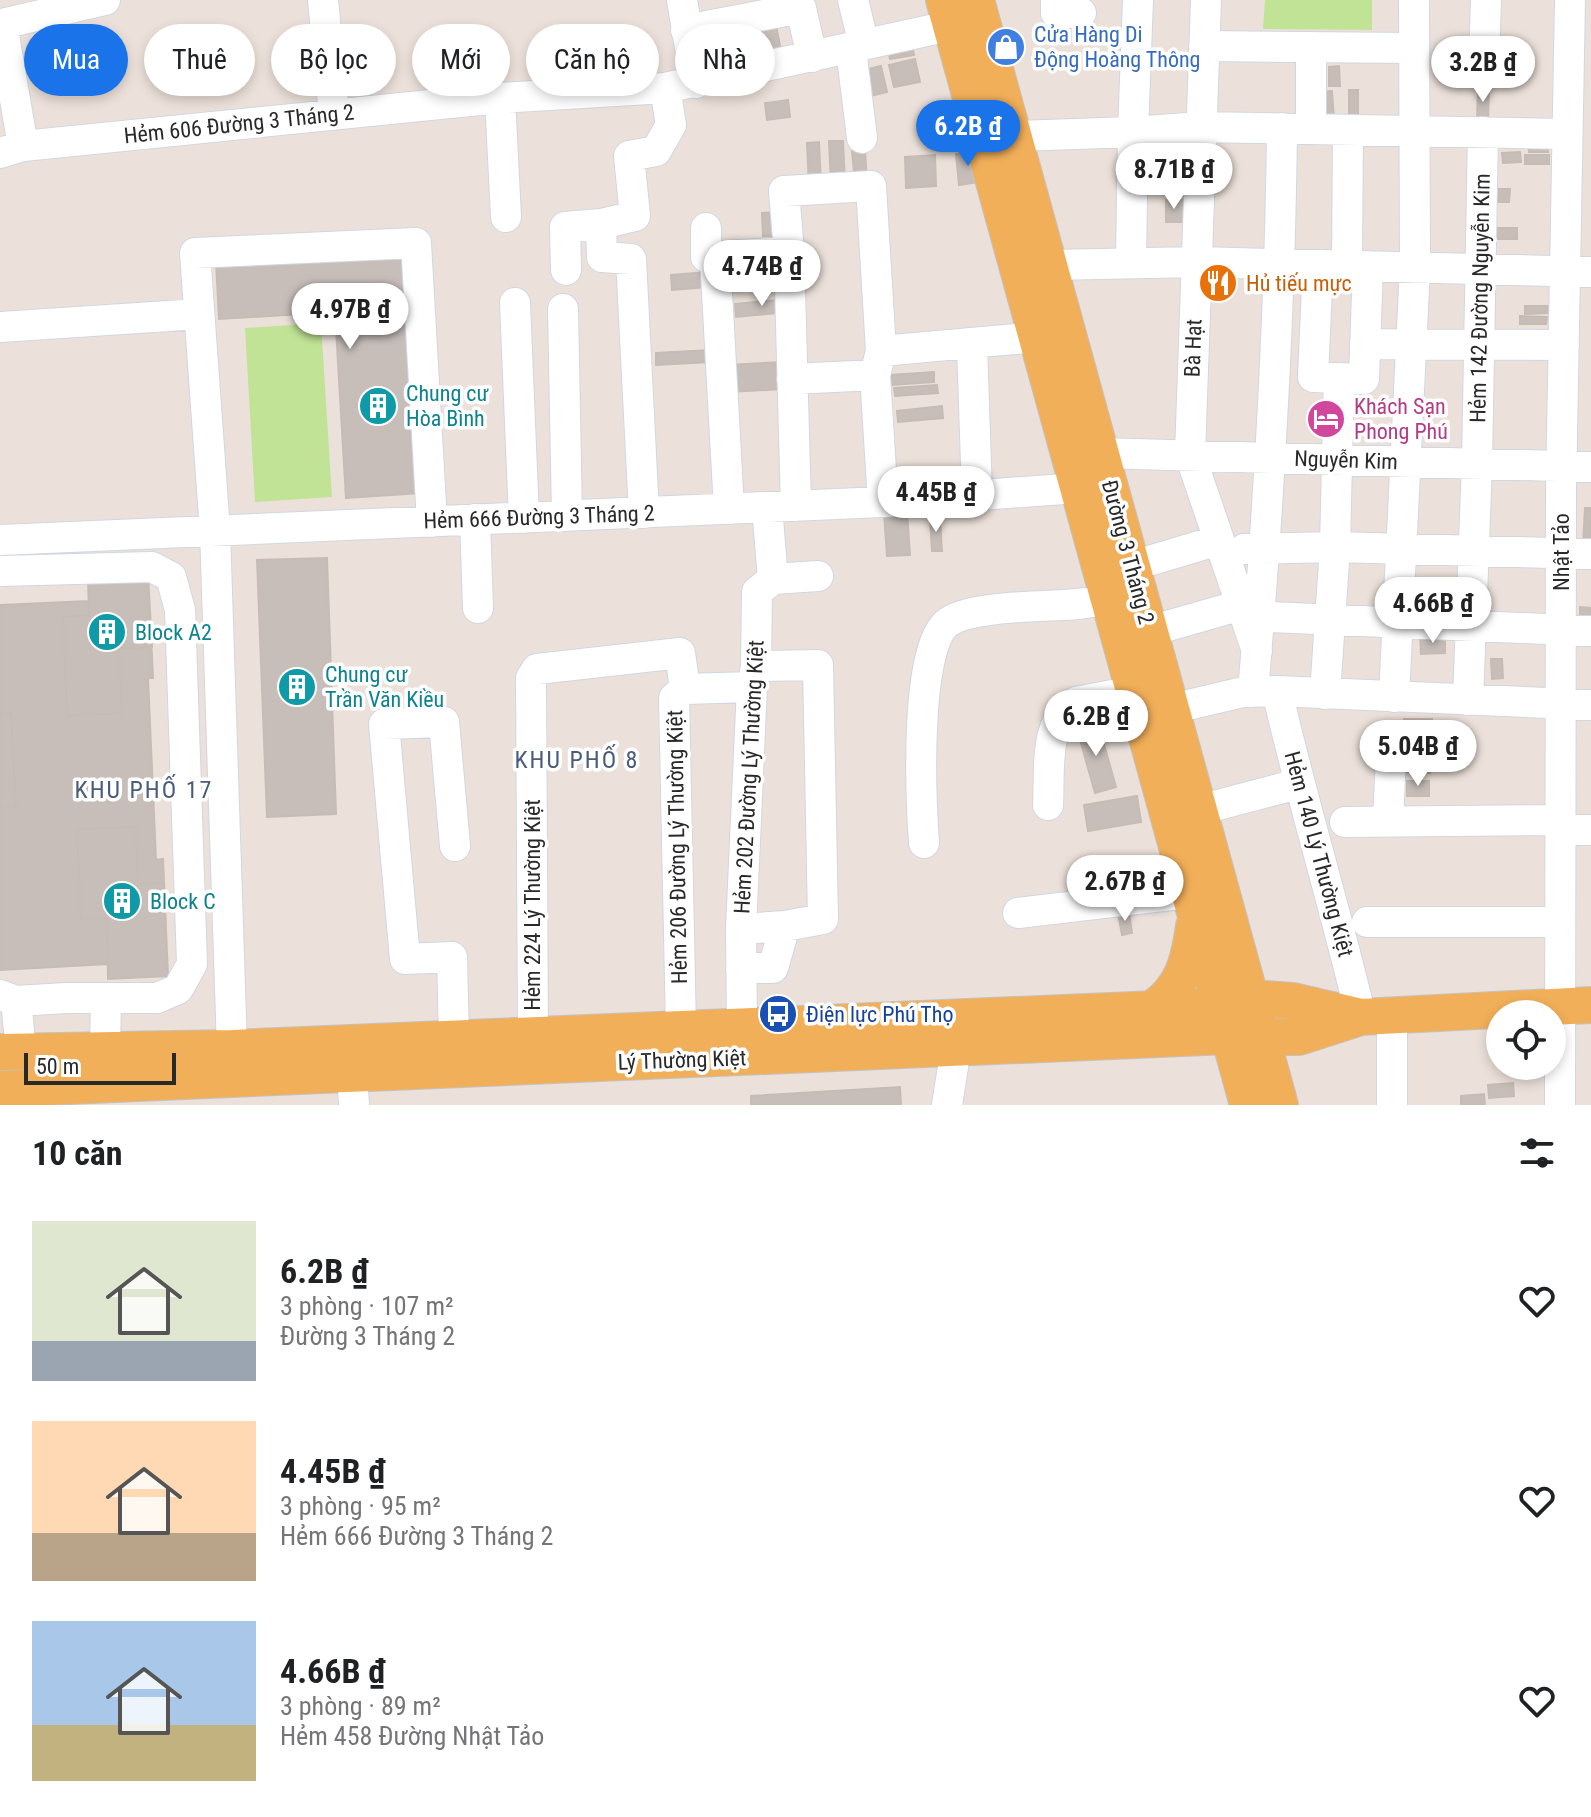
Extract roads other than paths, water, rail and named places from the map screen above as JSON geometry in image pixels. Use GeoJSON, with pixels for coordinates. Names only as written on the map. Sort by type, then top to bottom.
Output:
{"type":"FeatureCollection","features":[{"type":"Feature","properties":{"kind":"main road","name":"Đường 3 Tháng 2"},"geometry":{"type":"LineString","coordinates":[[963,11],[1014,136],[1050,265],[1101,453],[1127,587],[1186,821],[1260,1093]]}},
{"type":"Feature","properties":{"kind":"main road","name":"Đường 3 Tháng 2"},"geometry":{"type":"LineString","coordinates":[[963,11],[1037,337],[1078,488],[1150,631],[1156,695]]}},
{"type":"Feature","properties":{"kind":"main road","name":"Đường 3 Tháng 2"},"geometry":{"type":"LineString","coordinates":[[1186,821],[1192,905],[1240,1018]]}},
{"type":"Feature","properties":{"kind":"main road"},"geometry":{"type":"LineString","coordinates":[[1152,1009],[1167,999],[1184,974],[1192,905]]}},
{"type":"Feature","properties":{"kind":"main road","name":"Lý Thường Kiệt"},"geometry":{"type":"LineString","coordinates":[[0,1089],[353,1089],[956,1048],[1183,1038],[1293,1001],[1377,1016]]}},
{"type":"Feature","properties":{"kind":"main road","name":"Lý Thường Kiệt"},"geometry":{"type":"LineString","coordinates":[[10,1051],[232,1048],[1204,1007],[1299,1037],[1377,1016],[1576,1006]]}},
{"type":"Feature","properties":{"kind":"main road"},"geometry":{"type":"LineString","coordinates":[[1183,1038],[1210,1052],[1260,1093],[1317,1033]]}},
{"type":"Feature","properties":{"kind":"street"},"geometry":{"type":"LineString","coordinates":[[11,149],[2,24],[28,8],[105,0]]}},
{"type":"Feature","properties":{"kind":"street"},"geometry":{"type":"LineString","coordinates":[[323,0],[334,114]]}},
{"type":"Feature","properties":{"kind":"street"},"geometry":{"type":"LineString","coordinates":[[682,0],[685,24]]}},
{"type":"Feature","properties":{"kind":"street"},"geometry":{"type":"LineString","coordinates":[[853,0],[862,138]]}},
{"type":"Feature","properties":{"kind":"street"},"geometry":{"type":"LineString","coordinates":[[1131,262],[1138,0]]}},
{"type":"Feature","properties":{"kind":"street","name":"Bà Hạt"},"geometry":{"type":"LineString","coordinates":[[1190,455],[1206,0]]}},
{"type":"Feature","properties":{"kind":"street"},"geometry":{"type":"LineString","coordinates":[[1394,697],[1415,268],[1414,0]]}},
{"type":"Feature","properties":{"kind":"street"},"geometry":{"type":"LineString","coordinates":[[1484,59],[1486,0]]}},
{"type":"Feature","properties":{"kind":"street","name":"Nhật Tảo"},"geometry":{"type":"LineString","coordinates":[[1560,1105],[1576,1006],[1560,922],[1561,553],[1576,467],[1564,345],[1578,272],[1567,170],[1570,0]]}},
{"type":"Feature","properties":{"kind":"street"},"geometry":{"type":"LineString","coordinates":[[717,24],[801,8],[812,57]]}},
{"type":"Feature","properties":{"kind":"street","name":"Hẻm 606 Đường 3 Tháng 2"},"geometry":{"type":"LineString","coordinates":[[775,65],[858,47],[963,11]]}},
{"type":"Feature","properties":{"kind":"street"},"geometry":{"type":"LineString","coordinates":[[1204,46],[1413,48]]}},
{"type":"Feature","properties":{"kind":"street","name":"Hẻm 140 Lý Thường Kiệt"},"geometry":{"type":"LineString","coordinates":[[1311,47],[1296,129],[1280,264],[1265,547],[1249,613],[1265,691],[1331,892],[1377,1016],[1392,1105]]}},
{"type":"Feature","properties":{"kind":"street"},"geometry":{"type":"LineString","coordinates":[[1569,73],[1591,95]]}},
{"type":"Feature","properties":{"kind":"street","name":"Hẻm 606 Đường 3 Tháng 2"},"geometry":{"type":"LineString","coordinates":[[11,149],[500,98],[675,86]]}},
{"type":"Feature","properties":{"kind":"street"},"geometry":{"type":"LineString","coordinates":[[566,270],[565,227],[601,224],[635,216],[629,156],[656,151],[671,125],[665,88]]}},
{"type":"Feature","properties":{"kind":"street"},"geometry":{"type":"LineString","coordinates":[[500,98],[506,217]]}},
{"type":"Feature","properties":{"kind":"street"},"geometry":{"type":"LineString","coordinates":[[1014,136],[1201,127],[1567,134]]}},
{"type":"Feature","properties":{"kind":"street"},"geometry":{"type":"LineString","coordinates":[[1344,266],[1365,344],[1364,379],[1313,377],[1344,266],[1348,130]]}},
{"type":"Feature","properties":{"kind":"street","name":"Hẻm 142 Đường Nguyễn Kim"},"geometry":{"type":"LineString","coordinates":[[1468,700],[1483,269],[1483,132]]}},
{"type":"Feature","properties":{"kind":"street"},"geometry":{"type":"LineString","coordinates":[[1567,170],[1591,193]]}},
{"type":"Feature","properties":{"kind":"street"},"geometry":{"type":"LineString","coordinates":[[818,576],[773,579],[792,379],[789,252],[784,191],[871,186],[883,502]]}},
{"type":"Feature","properties":{"kind":"street"},"geometry":{"type":"LineString","coordinates":[[601,224],[602,257],[631,259],[644,513]]}},
{"type":"Feature","properties":{"kind":"street"},"geometry":{"type":"LineString","coordinates":[[729,509],[710,242],[789,252]]}},
{"type":"Feature","properties":{"kind":"street"},"geometry":{"type":"LineString","coordinates":[[232,1048],[215,531],[195,253],[416,243],[432,522]]}},
{"type":"Feature","properties":{"kind":"street"},"geometry":{"type":"LineString","coordinates":[[1050,265],[1197,262],[1578,272]]}},
{"type":"Feature","properties":{"kind":"street"},"geometry":{"type":"LineString","coordinates":[[515,303],[524,518]]}},
{"type":"Feature","properties":{"kind":"street"},"geometry":{"type":"LineString","coordinates":[[563,309],[567,516]]}},
{"type":"Feature","properties":{"kind":"street"},"geometry":{"type":"LineString","coordinates":[[0,327],[199,314]]}},
{"type":"Feature","properties":{"kind":"street"},"geometry":{"type":"LineString","coordinates":[[792,379],[972,344],[1037,337]]}},
{"type":"Feature","properties":{"kind":"street"},"geometry":{"type":"LineString","coordinates":[[972,344],[977,495]]}},
{"type":"Feature","properties":{"kind":"street"},"geometry":{"type":"LineString","coordinates":[[1365,344],[1564,345]]}},
{"type":"Feature","properties":{"kind":"street"},"geometry":{"type":"LineString","coordinates":[[1325,694],[1335,547],[1339,378]]}},
{"type":"Feature","properties":{"kind":"street"},"geometry":{"type":"LineString","coordinates":[[1078,488],[1101,453]]}},
{"type":"Feature","properties":{"kind":"street","name":"Nguyễn Kim"},"geometry":{"type":"LineString","coordinates":[[1101,453],[1576,467]]}},
{"type":"Feature","properties":{"kind":"street"},"geometry":{"type":"LineString","coordinates":[[1190,455],[1221,545],[1249,613]]}},
{"type":"Feature","properties":{"kind":"street","name":"Hẻm 666 Đường 3 Tháng 2"},"geometry":{"type":"LineString","coordinates":[[0,540],[883,502],[1078,488]]}},
{"type":"Feature","properties":{"kind":"street"},"geometry":{"type":"LineString","coordinates":[[475,519],[478,608]]}},
{"type":"Feature","properties":{"kind":"street"},"geometry":{"type":"LineString","coordinates":[[924,843],[919,767],[929,658],[945,624],[972,612],[1127,587],[1221,545],[1591,554]]}},
{"type":"Feature","properties":{"kind":"street"},"geometry":{"type":"LineString","coordinates":[[0,571],[152,567],[171,577],[180,610],[184,679],[192,964],[178,989],[157,998],[8,998],[10,1051]]}},
{"type":"Feature","properties":{"kind":"street","name":"Hẻm 202 Đường Lý Thường Kiệt"},"geometry":{"type":"LineString","coordinates":[[742,1027],[741,929],[757,592],[773,579]]}},
{"type":"Feature","properties":{"kind":"street"},"geometry":{"type":"LineString","coordinates":[[1150,631],[1249,613],[1329,621],[1591,631]]}},
{"type":"Feature","properties":{"kind":"street","name":"Hẻm 224 Lý Thường Kiệt"},"geometry":{"type":"LineString","coordinates":[[533,1036],[531,678],[537,669],[680,653],[685,689]]}},
{"type":"Feature","properties":{"kind":"street","name":"Hẻm 206 Đường Lý Thường Kiệt"},"geometry":{"type":"LineString","coordinates":[[681,1029],[674,698],[685,689],[818,665],[823,919],[785,926]]}},
{"type":"Feature","properties":{"kind":"street"},"geometry":{"type":"LineString","coordinates":[[184,679],[219,678]]}},
{"type":"Feature","properties":{"kind":"street"},"geometry":{"type":"LineString","coordinates":[[1048,805],[1052,739],[1058,718],[1076,702],[1265,691],[1591,705]]}},
{"type":"Feature","properties":{"kind":"street"},"geometry":{"type":"LineString","coordinates":[[454,1039],[452,957],[405,959],[384,724],[444,722],[455,846]]}},
{"type":"Feature","properties":{"kind":"street"},"geometry":{"type":"LineString","coordinates":[[1388,820],[1391,757]]}},
{"type":"Feature","properties":{"kind":"street"},"geometry":{"type":"LineString","coordinates":[[1186,821],[1298,784]]}},
{"type":"Feature","properties":{"kind":"street"},"geometry":{"type":"LineString","coordinates":[[1345,822],[1388,820],[1560,825],[1591,830]]}},
{"type":"Feature","properties":{"kind":"street"},"geometry":{"type":"LineString","coordinates":[[189,848],[225,842]]}},
{"type":"Feature","properties":{"kind":"street"},"geometry":{"type":"LineString","coordinates":[[1018,913],[1192,905]]}},
{"type":"Feature","properties":{"kind":"street"},"geometry":{"type":"LineString","coordinates":[[1367,922],[1560,922]]}},
{"type":"Feature","properties":{"kind":"street"},"geometry":{"type":"LineString","coordinates":[[741,929],[785,926],[773,968],[741,968]]}},
{"type":"Feature","properties":{"kind":"street"},"geometry":{"type":"LineString","coordinates":[[105,1049],[106,998]]}},
{"type":"Feature","properties":{"kind":"street"},"geometry":{"type":"LineString","coordinates":[[947,1105],[956,1048]]}},
{"type":"Feature","properties":{"kind":"place","name":"Cửa Hàng Di Động Hoàng Thông"},"geometry":{"type":"Point","coordinates":[1006,47]}},
{"type":"Feature","properties":{"kind":"place","name":"Hủ tiếu mực"},"geometry":{"type":"Point","coordinates":[1218,283]}},
{"type":"Feature","properties":{"kind":"place","name":"Chung cư Hòa Bình"},"geometry":{"type":"Point","coordinates":[378,406]}},
{"type":"Feature","properties":{"kind":"place","name":"Khách Sạn Phong Phú"},"geometry":{"type":"Point","coordinates":[1326,419]}},
{"type":"Feature","properties":{"kind":"place","name":"Block A2"},"geometry":{"type":"Point","coordinates":[107,632]}},
{"type":"Feature","properties":{"kind":"place","name":"Chung cư Trần Văn Kiều"},"geometry":{"type":"Point","coordinates":[297,687]}},
{"type":"Feature","properties":{"kind":"place","name":"Block C"},"geometry":{"type":"Point","coordinates":[122,901]}},
{"type":"Feature","properties":{"kind":"place","name":"Điện lực Phú Thọ"},"geometry":{"type":"Point","coordinates":[778,1014]}},
{"type":"Feature","properties":{"kind":"district","name":"KHU PHỐ 8"},"geometry":{"type":"Point","coordinates":[577,760]}},
{"type":"Feature","properties":{"kind":"district","name":"KHU PHỐ 17"},"geometry":{"type":"Point","coordinates":[144,790]}}]}
